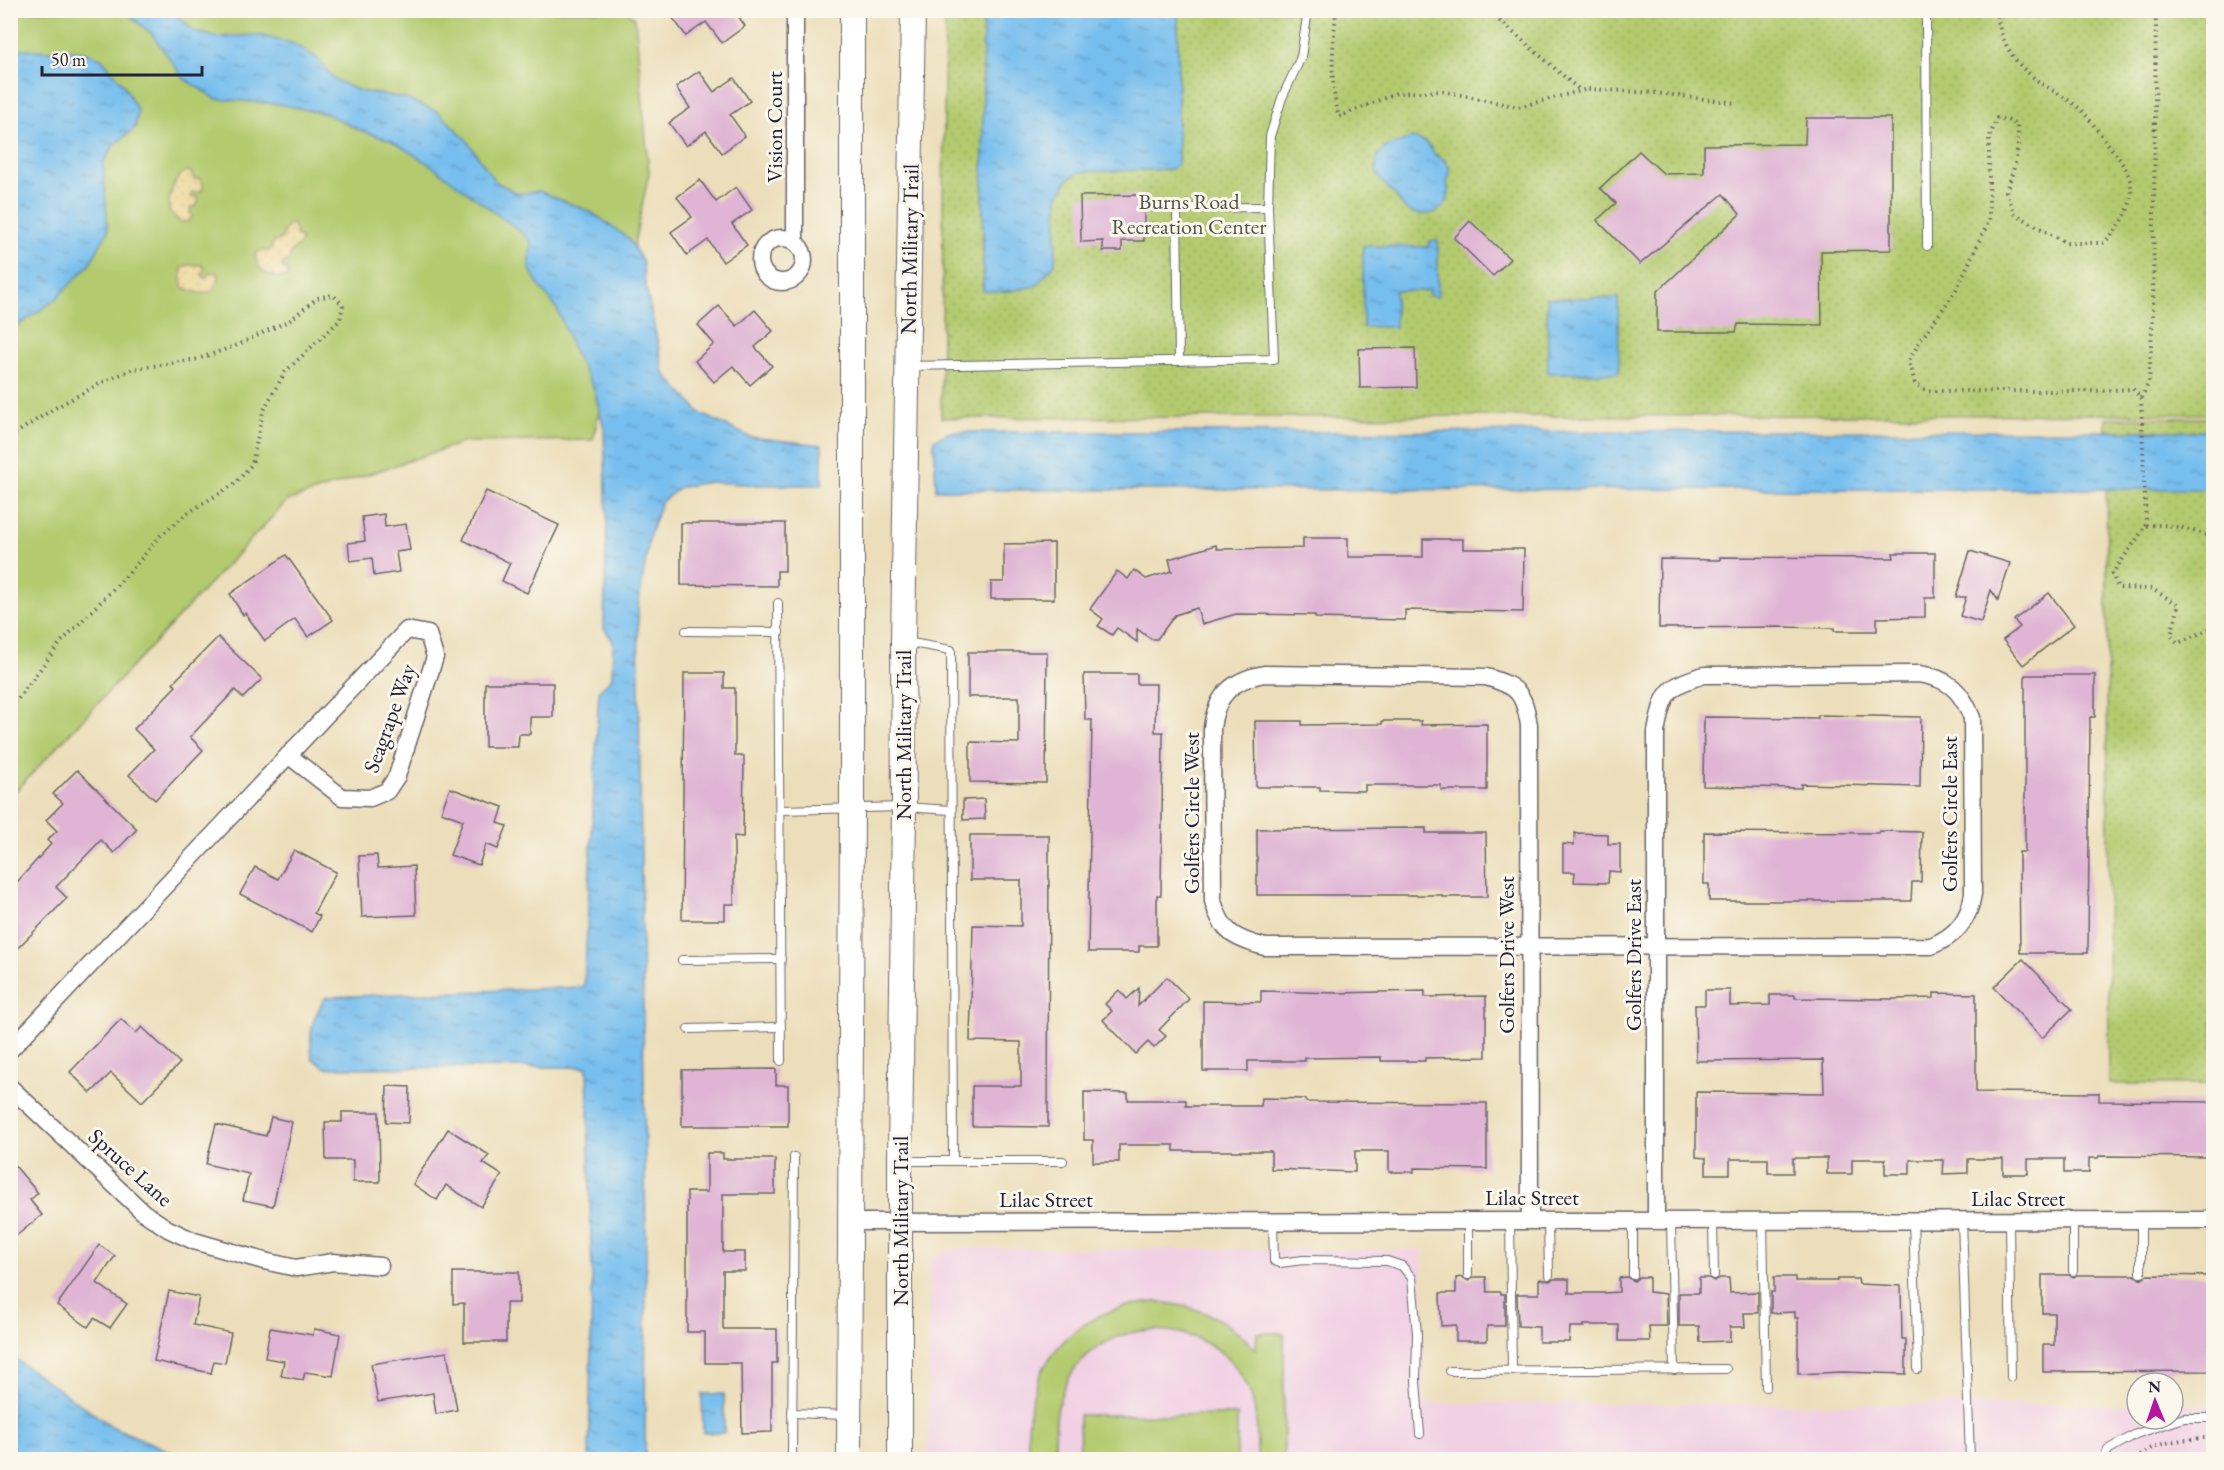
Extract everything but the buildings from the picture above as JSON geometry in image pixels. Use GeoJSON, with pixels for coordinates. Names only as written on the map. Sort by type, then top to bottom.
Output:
{"type":"FeatureCollection","features":[{"type":"Feature","properties":{"kind":"main road"},"geometry":{"type":"LineString","coordinates":[[849,1460],[852,10]]}},
{"type":"Feature","properties":{"kind":"main road","name":"North Military Trail"},"geometry":{"type":"LineString","coordinates":[[900,1460],[903,642],[912,10]]}},
{"type":"Feature","properties":{"kind":"street","name":"Vision Court"},"geometry":{"type":"LineString","coordinates":[[795,10],[795,242]]}},
{"type":"Feature","properties":{"kind":"street","name":"Seagrape Way"},"geometry":{"type":"LineString","coordinates":[[10,1050],[288,755],[407,630],[428,634],[435,657],[397,776],[387,791],[370,798],[342,797],[288,755]]}},
{"type":"Feature","properties":{"kind":"street","name":"Golfers Circle West"},"geometry":{"type":"LineString","coordinates":[[1519,692],[1507,683],[1486,677],[1264,674],[1248,677],[1233,685],[1222,696],[1214,713],[1212,728],[1213,901],[1217,917],[1227,930],[1240,940],[1266,946],[1529,947]]}},
{"type":"Feature","properties":{"kind":"street","name":"Golfers Circle East"},"geometry":{"type":"LineString","coordinates":[[1529,947],[1931,946],[1946,940],[1959,929],[1971,908],[1973,894],[1972,718],[1957,689],[1934,676],[1919,674],[1704,675],[1681,682],[1667,691]]}},
{"type":"Feature","properties":{"kind":"street","name":"Golfers Drive East"},"geometry":{"type":"LineString","coordinates":[[1663,1220],[1656,947],[1656,732],[1667,691]]}},
{"type":"Feature","properties":{"kind":"street","name":"Golfers Drive West"},"geometry":{"type":"LineString","coordinates":[[1519,692],[1526,706],[1529,725],[1530,1220]]}},
{"type":"Feature","properties":{"kind":"street","name":"Spruce Lane"},"geometry":{"type":"LineString","coordinates":[[10,1087],[143,1212],[168,1229],[194,1241],[296,1268],[333,1262],[380,1266]]}},
{"type":"Feature","properties":{"kind":"street","name":"Lilac Street"},"geometry":{"type":"LineString","coordinates":[[851,1222],[2214,1220]]}},
{"type":"Feature","properties":{"kind":"lane"},"geometry":{"type":"LineString","coordinates":[[908,366],[1274,359],[1268,207],[1270,136],[1282,98],[1301,57],[1308,10]]}},
{"type":"Feature","properties":{"kind":"lane"},"geometry":{"type":"LineString","coordinates":[[1926,10],[1927,246]]}},
{"type":"Feature","properties":{"kind":"lane"},"geometry":{"type":"LineString","coordinates":[[1179,361],[1177,208],[1268,207]]}},
{"type":"Feature","properties":{"kind":"lane"},"geometry":{"type":"LineString","coordinates":[[778,603],[781,1061]]}},
{"type":"Feature","properties":{"kind":"lane"},"geometry":{"type":"LineString","coordinates":[[686,631],[779,632]]}},
{"type":"Feature","properties":{"kind":"lane"},"geometry":{"type":"LineString","coordinates":[[903,642],[951,650],[953,1161]]}},
{"type":"Feature","properties":{"kind":"lane"},"geometry":{"type":"LineString","coordinates":[[780,810],[904,807],[951,810]]}},
{"type":"Feature","properties":{"kind":"lane"},"geometry":{"type":"LineString","coordinates":[[682,960],[781,959]]}},
{"type":"Feature","properties":{"kind":"lane"},"geometry":{"type":"LineString","coordinates":[[688,1029],[781,1027]]}},
{"type":"Feature","properties":{"kind":"lane"},"geometry":{"type":"LineString","coordinates":[[792,1460],[794,1157]]}},
{"type":"Feature","properties":{"kind":"lane"},"geometry":{"type":"LineString","coordinates":[[900,1161],[1063,1161]]}},
{"type":"Feature","properties":{"kind":"lane"},"geometry":{"type":"LineString","coordinates":[[1273,1220],[1274,1261],[1387,1261],[1402,1266],[1412,1278],[1417,1334],[1416,1381],[1420,1434]]}},
{"type":"Feature","properties":{"kind":"lane"},"geometry":{"type":"LineString","coordinates":[[1467,1220],[1468,1275]]}},
{"type":"Feature","properties":{"kind":"lane"},"geometry":{"type":"LineString","coordinates":[[1510,1220],[1512,1371]]}},
{"type":"Feature","properties":{"kind":"lane"},"geometry":{"type":"LineString","coordinates":[[1548,1220],[1549,1275]]}},
{"type":"Feature","properties":{"kind":"lane"},"geometry":{"type":"LineString","coordinates":[[1633,1220],[1633,1275]]}},
{"type":"Feature","properties":{"kind":"lane"},"geometry":{"type":"LineString","coordinates":[[1663,1220],[1674,1370]]}},
{"type":"Feature","properties":{"kind":"lane"},"geometry":{"type":"LineString","coordinates":[[1713,1220],[1714,1275]]}},
{"type":"Feature","properties":{"kind":"lane"},"geometry":{"type":"LineString","coordinates":[[1763,1220],[1766,1387]]}},
{"type":"Feature","properties":{"kind":"lane"},"geometry":{"type":"LineString","coordinates":[[1913,1220],[1918,1369]]}},
{"type":"Feature","properties":{"kind":"lane"},"geometry":{"type":"LineString","coordinates":[[1962,1220],[1970,1460]]}},
{"type":"Feature","properties":{"kind":"lane"},"geometry":{"type":"LineString","coordinates":[[2009,1220],[2011,1377]]}},
{"type":"Feature","properties":{"kind":"lane"},"geometry":{"type":"LineString","coordinates":[[2073,1220],[2073,1271]]}},
{"type":"Feature","properties":{"kind":"lane"},"geometry":{"type":"LineString","coordinates":[[2141,1220],[2141,1273]]}},
{"type":"Feature","properties":{"kind":"lane"},"geometry":{"type":"LineString","coordinates":[[1450,1371],[1726,1369]]}},
{"type":"Feature","properties":{"kind":"lane"},"geometry":{"type":"LineString","coordinates":[[792,1413],[849,1415]]}},
{"type":"Feature","properties":{"kind":"lane"},"geometry":{"type":"LineString","coordinates":[[2104,1460],[2108,1450],[2136,1434],[2184,1418],[2214,1418]]}},
{"type":"Feature","properties":{"kind":"path"},"geometry":{"type":"LineString","coordinates":[[1336,10],[1332,76],[1334,99],[1339,117],[1396,93],[1443,91],[1518,107],[1588,89],[1657,93],[1736,103]]}},
{"type":"Feature","properties":{"kind":"path"},"geometry":{"type":"LineString","coordinates":[[1494,10],[1500,21],[1581,91]]}},
{"type":"Feature","properties":{"kind":"path"},"geometry":{"type":"LineString","coordinates":[[1997,10],[2003,41],[2014,58],[2031,76],[2078,107],[2126,170],[2132,185],[2131,201],[2113,234],[2103,243],[2066,243],[2028,222],[2014,213],[2006,191],[2016,166],[2019,142],[2017,125],[1997,118],[1989,138],[1989,221],[1955,292],[1920,341],[1909,361],[1915,383],[1927,391],[2133,389],[2141,398]]}},
{"type":"Feature","properties":{"kind":"path"},"geometry":{"type":"LineString","coordinates":[[2156,10],[2153,312],[2149,382],[2141,398],[2146,526],[2112,574],[2118,588],[2152,589],[2179,605],[2171,635],[2178,643],[2203,634],[2214,627]]}},
{"type":"Feature","properties":{"kind":"path"},"geometry":{"type":"LineString","coordinates":[[10,437],[55,408],[133,369],[198,359],[235,346],[290,320],[317,298],[333,295],[343,305],[340,320],[286,371],[273,393],[263,412],[252,464],[236,483],[186,514],[160,536],[107,596],[60,642],[10,709]]}},
{"type":"Feature","properties":{"kind":"path"},"geometry":{"type":"LineString","coordinates":[[2146,526],[2159,524],[2198,532],[2214,538]]}},
{"type":"Feature","properties":{"kind":"path"},"geometry":{"type":"LineString","coordinates":[[2136,1460],[2143,1451],[2172,1442],[2214,1437]]}},
{"type":"Feature","properties":{"kind":"path"},"geometry":{"type":"LineString","coordinates":[[2141,1460],[2143,1451]]}},
{"type":"Feature","properties":{"kind":"shaded area"},"geometry":{"type":"Polygon","coordinates":[[[952,1248],[1422,1250],[1424,1403],[2125,1405],[2125,1431],[2185,1431],[2185,1406],[2214,1406],[2213,1460],[928,1460],[929,1259],[952,1248]]]}},
{"type":"Feature","properties":{"kind":"green space"},"geometry":{"type":"Polygon","coordinates":[[[11,11],[627,11],[635,18],[649,173],[593,440],[465,442],[287,501],[11,796],[11,11]]]}},
{"type":"Feature","properties":{"kind":"green space","name":"Burns Road Recreation Center"},"geometry":{"type":"Polygon","coordinates":[[[945,11],[2213,11],[2213,414],[941,418],[945,11]]]}},
{"type":"Feature","properties":{"kind":"green space"},"geometry":{"type":"Polygon","coordinates":[[[2106,418],[2213,418],[2213,1084],[2109,1084],[2106,418]]]}},
{"type":"Feature","properties":{"kind":"green space"},"geometry":{"type":"Polygon","coordinates":[[[1156,1302],[1199,1310],[1223,1322],[1256,1350],[1257,1333],[1284,1333],[1284,1459],[1257,1459],[1253,1401],[1246,1383],[1229,1360],[1207,1343],[1183,1334],[1156,1330],[1129,1333],[1105,1343],[1083,1360],[1066,1383],[1059,1401],[1055,1459],[1028,1459],[1029,1415],[1036,1386],[1045,1365],[1058,1347],[1091,1320],[1111,1311],[1156,1302]]]}},
{"type":"Feature","properties":{"kind":"green space"},"geometry":{"type":"Polygon","coordinates":[[[1079,1415],[1237,1415],[1237,1459],[1080,1459],[1079,1415]]]}},
{"type":"Feature","properties":{"kind":"sand"},"geometry":{"type":"Polygon","coordinates":[[[186,171],[191,172],[194,179],[200,179],[204,187],[201,192],[191,194],[191,197],[197,197],[199,201],[196,206],[190,208],[192,218],[186,222],[180,222],[169,211],[169,200],[175,183],[186,171]]]}},
{"type":"Feature","properties":{"kind":"sand"},"geometry":{"type":"Polygon","coordinates":[[[292,224],[296,235],[301,238],[301,243],[291,252],[289,261],[282,264],[282,267],[289,272],[287,277],[270,275],[259,266],[255,255],[260,251],[269,251],[274,242],[281,239],[287,225],[292,224]]]}},
{"type":"Feature","properties":{"kind":"sand"},"geometry":{"type":"Polygon","coordinates":[[[188,265],[202,265],[205,269],[202,275],[205,278],[211,272],[218,273],[219,277],[214,289],[202,293],[183,287],[182,268],[188,265]]]}},
{"type":"Feature","properties":{"kind":"water"},"geometry":{"type":"Polygon","coordinates":[[[124,11],[173,11],[195,32],[216,37],[259,35],[294,44],[317,58],[335,80],[359,91],[404,98],[438,112],[466,139],[495,181],[518,194],[539,191],[591,212],[628,238],[642,260],[664,373],[701,414],[750,437],[822,445],[822,485],[709,482],[681,487],[661,502],[650,534],[638,607],[646,1248],[645,1459],[589,1459],[592,1278],[587,1067],[326,1068],[312,1058],[311,1049],[312,1026],[326,997],[584,987],[599,690],[612,678],[613,641],[604,628],[607,519],[604,428],[594,389],[575,354],[557,309],[529,268],[531,242],[521,232],[432,166],[392,141],[357,129],[327,114],[279,104],[216,99],[184,79],[152,34],[124,11]]]}},
{"type":"Feature","properties":{"kind":"water"},"geometry":{"type":"Polygon","coordinates":[[[983,11],[1178,11],[1178,164],[1172,169],[1080,172],[1068,179],[1058,198],[1055,264],[1036,286],[1004,292],[983,291],[983,11]]]}},
{"type":"Feature","properties":{"kind":"water"},"geometry":{"type":"Polygon","coordinates":[[[11,48],[45,51],[77,50],[101,58],[124,85],[138,112],[135,128],[114,145],[103,163],[108,231],[89,265],[55,300],[11,329],[11,48]]]}},
{"type":"Feature","properties":{"kind":"water"},"geometry":{"type":"Polygon","coordinates":[[[1412,138],[1428,145],[1434,154],[1445,161],[1450,170],[1447,183],[1448,199],[1439,210],[1433,213],[1420,214],[1407,210],[1377,175],[1376,166],[1379,154],[1388,146],[1412,138]]]}},
{"type":"Feature","properties":{"kind":"water"},"geometry":{"type":"Polygon","coordinates":[[[1429,241],[1438,241],[1438,296],[1429,296],[1429,291],[1395,291],[1395,327],[1363,327],[1363,246],[1428,247],[1429,241]]]}},
{"type":"Feature","properties":{"kind":"water"},"geometry":{"type":"Polygon","coordinates":[[[1547,298],[1618,298],[1619,373],[1548,373],[1547,298]]]}},
{"type":"Feature","properties":{"kind":"water"},"geometry":{"type":"Polygon","coordinates":[[[2213,431],[2213,489],[936,490],[934,440],[950,432],[2213,431]]]}},
{"type":"Feature","properties":{"kind":"water"},"geometry":{"type":"Polygon","coordinates":[[[11,1356],[113,1427],[188,1459],[11,1459],[11,1356]]]}},
{"type":"Feature","properties":{"kind":"water"},"geometry":{"type":"Polygon","coordinates":[[[702,1394],[724,1394],[724,1433],[703,1433],[702,1394]]]}}]}
